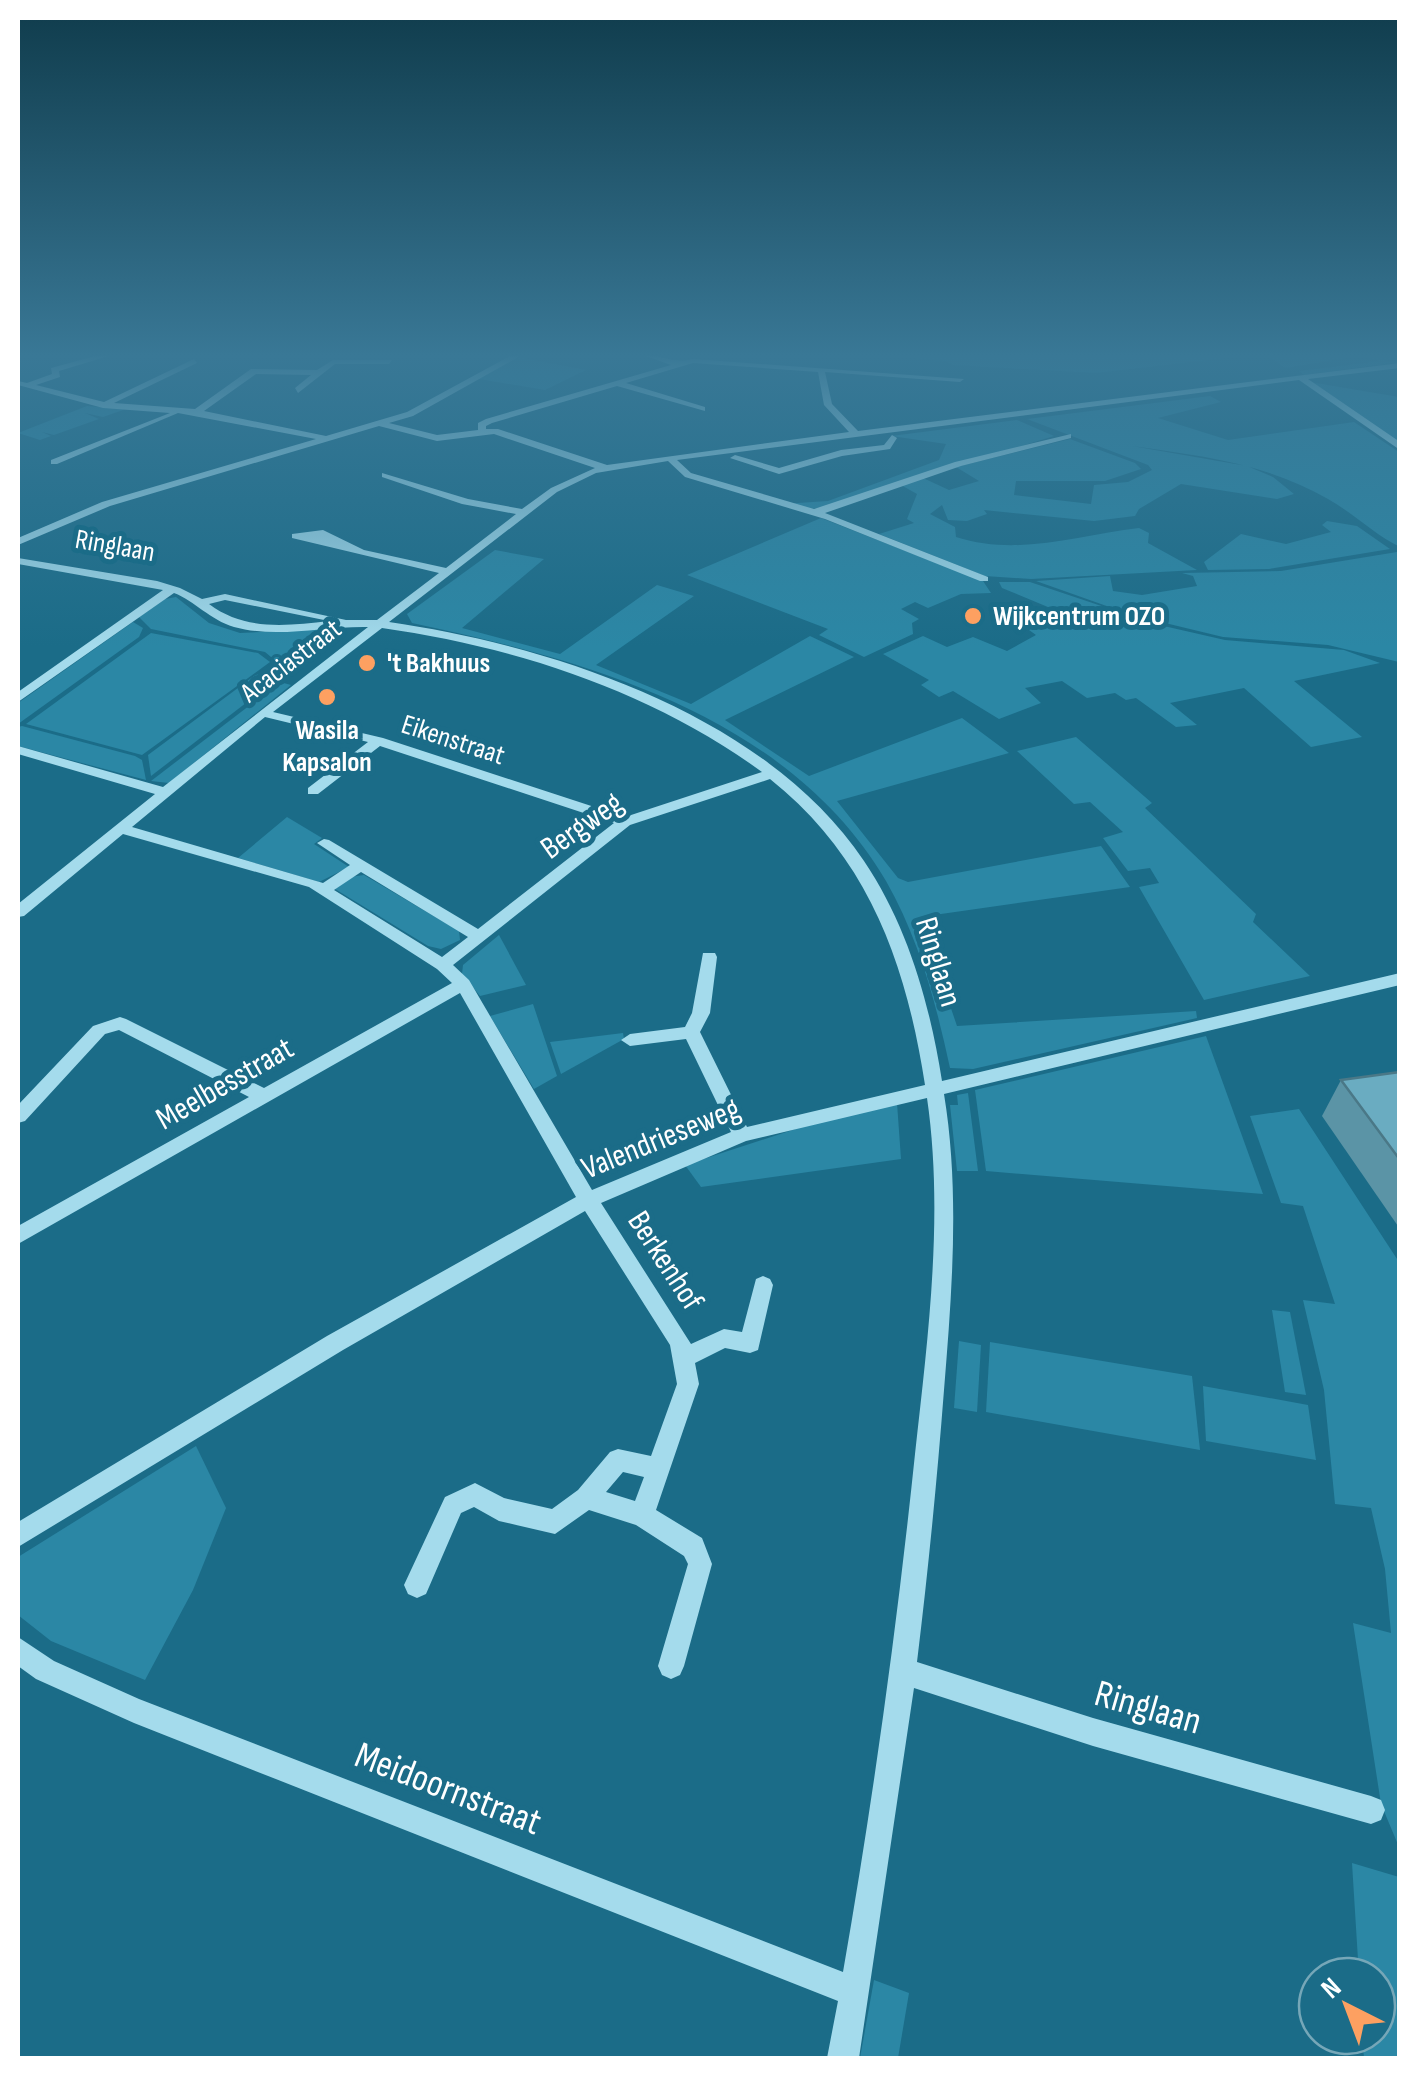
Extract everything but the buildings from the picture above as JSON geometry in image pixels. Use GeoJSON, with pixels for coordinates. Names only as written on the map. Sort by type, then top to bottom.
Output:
{"type":"FeatureCollection","features":[{"type":"Feature","properties":{"kind":"street"},"geometry":{"type":"LineString","coordinates":[[54,462],[79,452]]}},
{"type":"Feature","properties":{"kind":"street"},"geometry":{"type":"LineString","coordinates":[[18,542],[106,504],[285,452]]}},
{"type":"Feature","properties":{"kind":"street"},"geometry":{"type":"LineString","coordinates":[[560,452],[606,468],[718,452]]}},
{"type":"Feature","properties":{"kind":"street"},"geometry":{"type":"LineString","coordinates":[[815,452],[822,458]]}},
{"type":"Feature","properties":{"kind":"street"},"geometry":{"type":"LineString","coordinates":[[735,458],[779,471],[822,458],[871,452]]}},
{"type":"Feature","properties":{"kind":"street"},"geometry":{"type":"LineString","coordinates":[[814,513],[1006,452]]}},
{"type":"Feature","properties":{"kind":"street"},"geometry":{"type":"LineString","coordinates":[[670,458],[688,475],[814,513],[984,578]]}},
{"type":"Feature","properties":{"kind":"street","name":"Acaciastraat"},"geometry":{"type":"LineString","coordinates":[[18,912],[264,713],[525,513],[572,479],[606,468]]}},
{"type":"Feature","properties":{"kind":"street"},"geometry":{"type":"LineString","coordinates":[[385,475],[466,502],[525,513]]}},
{"type":"Feature","properties":{"kind":"street"},"geometry":{"type":"LineString","coordinates":[[361,552],[323,533],[296,536],[303,540],[450,572]]}},
{"type":"Feature","properties":{"kind":"street","name":"Ringlaan"},"geometry":{"type":"LineString","coordinates":[[18,561],[172,589],[221,621],[257,628],[381,624],[502,650],[617,688],[708,730],[773,772],[834,833],[872,886],[910,976],[934,1087],[941,1174],[942,1299],[906,1672],[843,2058]]}},
{"type":"Feature","properties":{"kind":"street"},"geometry":{"type":"LineString","coordinates":[[18,698],[172,589]]}},
{"type":"Feature","properties":{"kind":"street","name":"Ringlaan"},"geometry":{"type":"LineString","coordinates":[[198,603],[225,597],[338,617],[343,624]]}},
{"type":"Feature","properties":{"kind":"street","name":"Eikenstraat"},"geometry":{"type":"LineString","coordinates":[[264,713],[378,742],[625,822]]}},
{"type":"Feature","properties":{"kind":"street"},"geometry":{"type":"LineString","coordinates":[[313,791],[378,742]]}},
{"type":"Feature","properties":{"kind":"street"},"geometry":{"type":"LineString","coordinates":[[20,753],[167,793]]}},
{"type":"Feature","properties":{"kind":"street","name":"Bergweg"},"geometry":{"type":"LineString","coordinates":[[443,965],[625,822],[773,772]]}},
{"type":"Feature","properties":{"kind":"street","name":"Berkenhof"},"geometry":{"type":"LineString","coordinates":[[123,829],[324,889],[443,965],[463,984],[588,1200],[680,1343],[688,1384],[642,1515]]}},
{"type":"Feature","properties":{"kind":"street"},"geometry":{"type":"LineString","coordinates":[[324,843],[480,937]]}},
{"type":"Feature","properties":{"kind":"street"},"geometry":{"type":"LineString","coordinates":[[324,889],[361,866]]}},
{"type":"Feature","properties":{"kind":"street"},"geometry":{"type":"LineString","coordinates":[[692,1032],[702,1013],[709,957]]}},
{"type":"Feature","properties":{"kind":"street","name":"Valendrieseweg"},"geometry":{"type":"LineString","coordinates":[[18,1535],[335,1343],[588,1200],[742,1135],[1400,980]]}},
{"type":"Feature","properties":{"kind":"street","name":"Meelbesstraat"},"geometry":{"type":"LineString","coordinates":[[18,1236],[463,984]]}},
{"type":"Feature","properties":{"kind":"street"},"geometry":{"type":"LineString","coordinates":[[18,1116],[99,1030],[120,1022],[263,1096]]}},
{"type":"Feature","properties":{"kind":"street"},"geometry":{"type":"LineString","coordinates":[[630,1040],[692,1032]]}},
{"type":"Feature","properties":{"kind":"street"},"geometry":{"type":"LineString","coordinates":[[692,1032],[742,1135]]}},
{"type":"Feature","properties":{"kind":"street","name":"Berkenhof"},"geometry":{"type":"LineString","coordinates":[[683,1358],[724,1338],[750,1343],[763,1285]]}},
{"type":"Feature","properties":{"kind":"street"},"geometry":{"type":"LineString","coordinates":[[417,1584],[453,1505],[475,1494],[499,1509],[555,1522],[586,1498],[618,1460],[658,1469]]}},
{"type":"Feature","properties":{"kind":"street"},"geometry":{"type":"LineString","coordinates":[[586,1498],[642,1515],[693,1546],[700,1564],[671,1666]]}},
{"type":"Feature","properties":{"kind":"street","name":"Meidoornstraat"},"geometry":{"type":"LineString","coordinates":[[18,1650],[45,1670],[134,1710],[855,1992]]}},
{"type":"Feature","properties":{"kind":"street","name":"Ringlaan"},"geometry":{"type":"LineString","coordinates":[[906,1672],[1093,1732],[1371,1810]]}},
{"type":"Feature","properties":{"kind":"shaded area"},"geometry":{"type":"Polygon","coordinates":[[[943,452],[1003,452],[829,506],[811,509],[782,504],[828,501],[939,460],[943,452]]]}},
{"type":"Feature","properties":{"kind":"shaded area"},"geometry":{"type":"Polygon","coordinates":[[[1018,452],[1105,452],[1141,469],[1105,481],[1016,481],[1014,495],[1091,504],[1094,485],[1128,482],[1152,470],[1113,452],[1166,452],[1241,465],[1169,452],[1399,452],[1400,547],[1328,499],[1250,467],[1273,477],[1294,494],[1277,499],[1181,484],[1139,509],[1135,516],[1094,521],[984,510],[987,514],[967,521],[948,520],[942,505],[930,514],[955,527],[956,537],[1002,545],[1048,543],[1139,528],[1149,533],[1148,543],[1197,570],[1031,579],[985,576],[879,534],[914,523],[907,519],[917,494],[901,485],[923,478],[949,490],[979,481],[956,467],[1018,452]]]}},
{"type":"Feature","properties":{"kind":"shaded area"},"geometry":{"type":"Polygon","coordinates":[[[821,518],[983,581],[991,593],[961,594],[928,608],[915,602],[901,609],[919,619],[912,623],[913,634],[864,657],[819,635],[828,629],[687,575],[821,518]]]}},
{"type":"Feature","properties":{"kind":"shaded area"},"geometry":{"type":"Polygon","coordinates":[[[1327,521],[1357,526],[1390,549],[1269,569],[1208,570],[1204,562],[1241,534],[1286,544],[1331,532],[1322,525],[1327,521]]]}},
{"type":"Feature","properties":{"kind":"shaded area"},"geometry":{"type":"Polygon","coordinates":[[[495,550],[544,559],[462,628],[560,654],[657,585],[694,596],[596,665],[691,704],[810,636],[854,657],[725,720],[809,776],[962,718],[1009,753],[837,801],[898,878],[908,882],[1101,846],[1130,887],[920,917],[957,1026],[1196,1011],[1197,1018],[973,1069],[950,1068],[925,972],[886,881],[845,824],[796,776],[740,737],[678,704],[613,677],[412,623],[407,614],[495,550]]]}},
{"type":"Feature","properties":{"kind":"shaded area"},"geometry":{"type":"Polygon","coordinates":[[[1397,552],[1399,662],[1328,645],[1223,637],[1132,615],[1036,581],[1110,576],[1113,591],[1142,595],[1197,586],[1193,576],[1182,573],[1281,571],[1397,552]]]}},
{"type":"Feature","properties":{"kind":"shaded area"},"geometry":{"type":"Polygon","coordinates":[[[999,582],[1030,582],[1155,624],[1225,640],[1344,650],[1380,663],[1294,681],[1362,737],[1311,747],[1244,688],[1170,703],[1197,725],[1176,727],[1136,698],[1126,700],[1115,693],[1087,698],[1062,681],[1025,688],[1041,703],[999,719],[953,691],[939,697],[921,685],[929,680],[883,654],[923,636],[947,647],[973,637],[1007,651],[1036,635],[1029,630],[1060,612],[1002,588],[999,582]]]}},
{"type":"Feature","properties":{"kind":"shaded area"},"geometry":{"type":"Polygon","coordinates":[[[176,597],[209,623],[240,633],[345,628],[288,671],[265,652],[151,629],[139,617],[165,599],[176,597]]]}},
{"type":"Feature","properties":{"kind":"shaded area"},"geometry":{"type":"Polygon","coordinates":[[[133,622],[143,628],[139,637],[18,724],[18,703],[133,622]]]}},
{"type":"Feature","properties":{"kind":"shaded area"},"geometry":{"type":"Polygon","coordinates":[[[151,633],[258,653],[270,662],[142,755],[26,724],[151,633]]]}},
{"type":"Feature","properties":{"kind":"shaded area"},"geometry":{"type":"Polygon","coordinates":[[[277,666],[285,673],[151,776],[148,755],[254,676],[277,666]]]}},
{"type":"Feature","properties":{"kind":"shaded area"},"geometry":{"type":"Polygon","coordinates":[[[280,682],[291,685],[169,783],[151,781],[280,682]]]}},
{"type":"Feature","properties":{"kind":"shaded area"},"geometry":{"type":"Polygon","coordinates":[[[18,727],[135,756],[142,760],[146,780],[18,746],[18,727]]]}},
{"type":"Feature","properties":{"kind":"shaded area"},"geometry":{"type":"Polygon","coordinates":[[[1076,737],[1152,803],[1145,808],[1256,914],[1253,922],[1310,976],[1204,1000],[1139,887],[1159,883],[1150,868],[1128,871],[1103,838],[1123,832],[1090,802],[1074,804],[1017,751],[1076,737]]]}},
{"type":"Feature","properties":{"kind":"shaded area"},"geometry":{"type":"Polygon","coordinates":[[[287,817],[322,838],[314,844],[349,867],[319,882],[238,858],[287,817]]]}},
{"type":"Feature","properties":{"kind":"shaded area"},"geometry":{"type":"Polygon","coordinates":[[[364,875],[459,931],[460,940],[441,949],[428,946],[335,889],[350,877],[364,875]]]}},
{"type":"Feature","properties":{"kind":"shaded area"},"geometry":{"type":"Polygon","coordinates":[[[499,935],[526,985],[480,996],[462,974],[463,965],[499,935]]]}},
{"type":"Feature","properties":{"kind":"shaded area"},"geometry":{"type":"Polygon","coordinates":[[[533,1004],[557,1076],[534,1089],[490,1016],[533,1004]]]}},
{"type":"Feature","properties":{"kind":"shaded area"},"geometry":{"type":"Polygon","coordinates":[[[623,1033],[624,1039],[561,1074],[550,1042],[623,1033]]]}},
{"type":"Feature","properties":{"kind":"shaded area"},"geometry":{"type":"Polygon","coordinates":[[[1206,1036],[1263,1194],[986,1171],[975,1090],[1206,1036]]]}},
{"type":"Feature","properties":{"kind":"shaded area"},"geometry":{"type":"Polygon","coordinates":[[[968,1093],[978,1171],[957,1171],[950,1105],[958,1105],[957,1095],[968,1093]]]}},
{"type":"Feature","properties":{"kind":"shaded area"},"geometry":{"type":"Polygon","coordinates":[[[897,1103],[901,1159],[701,1187],[685,1165],[823,1120],[897,1103]]]}},
{"type":"Feature","properties":{"kind":"shaded area"},"geometry":{"type":"Polygon","coordinates":[[[1299,1109],[1399,1262],[1399,1847],[1381,1804],[1353,1623],[1391,1633],[1385,1569],[1371,1508],[1335,1504],[1324,1390],[1303,1300],[1335,1304],[1303,1206],[1281,1203],[1250,1116],[1299,1109]]]}},
{"type":"Feature","properties":{"kind":"shaded area"},"geometry":{"type":"Polygon","coordinates":[[[1272,1310],[1290,1312],[1306,1395],[1285,1392],[1272,1310]]]}},
{"type":"Feature","properties":{"kind":"shaded area"},"geometry":{"type":"Polygon","coordinates":[[[959,1341],[981,1345],[977,1412],[954,1408],[959,1341]]]}},
{"type":"Feature","properties":{"kind":"shaded area"},"geometry":{"type":"Polygon","coordinates":[[[990,1342],[1192,1376],[1200,1450],[986,1412],[990,1342]]]}},
{"type":"Feature","properties":{"kind":"shaded area"},"geometry":{"type":"Polygon","coordinates":[[[1203,1386],[1308,1405],[1316,1460],[1206,1441],[1203,1386]]]}},
{"type":"Feature","properties":{"kind":"shaded area"},"geometry":{"type":"Polygon","coordinates":[[[196,1446],[226,1508],[193,1590],[145,1680],[51,1641],[18,1615],[18,1557],[196,1446]]]}},
{"type":"Feature","properties":{"kind":"shaded area"},"geometry":{"type":"Polygon","coordinates":[[[1352,1863],[1399,1877],[1399,2058],[1364,2056],[1397,2056],[1397,1956],[1358,1956],[1352,1863]]]}},
{"type":"Feature","properties":{"kind":"shaded area"},"geometry":{"type":"Polygon","coordinates":[[[874,1980],[909,1993],[898,2058],[860,2058],[874,1980]]]}},
{"type":"Feature","properties":{"kind":"place","name":"Wijkcentrum OZO"},"geometry":{"type":"Point","coordinates":[973,616]}},
{"type":"Feature","properties":{"kind":"place","name":"'t Bakhuus"},"geometry":{"type":"Point","coordinates":[367,663]}},
{"type":"Feature","properties":{"kind":"place","name":"Wasila Kapsalon"},"geometry":{"type":"Point","coordinates":[327,697]}}]}
